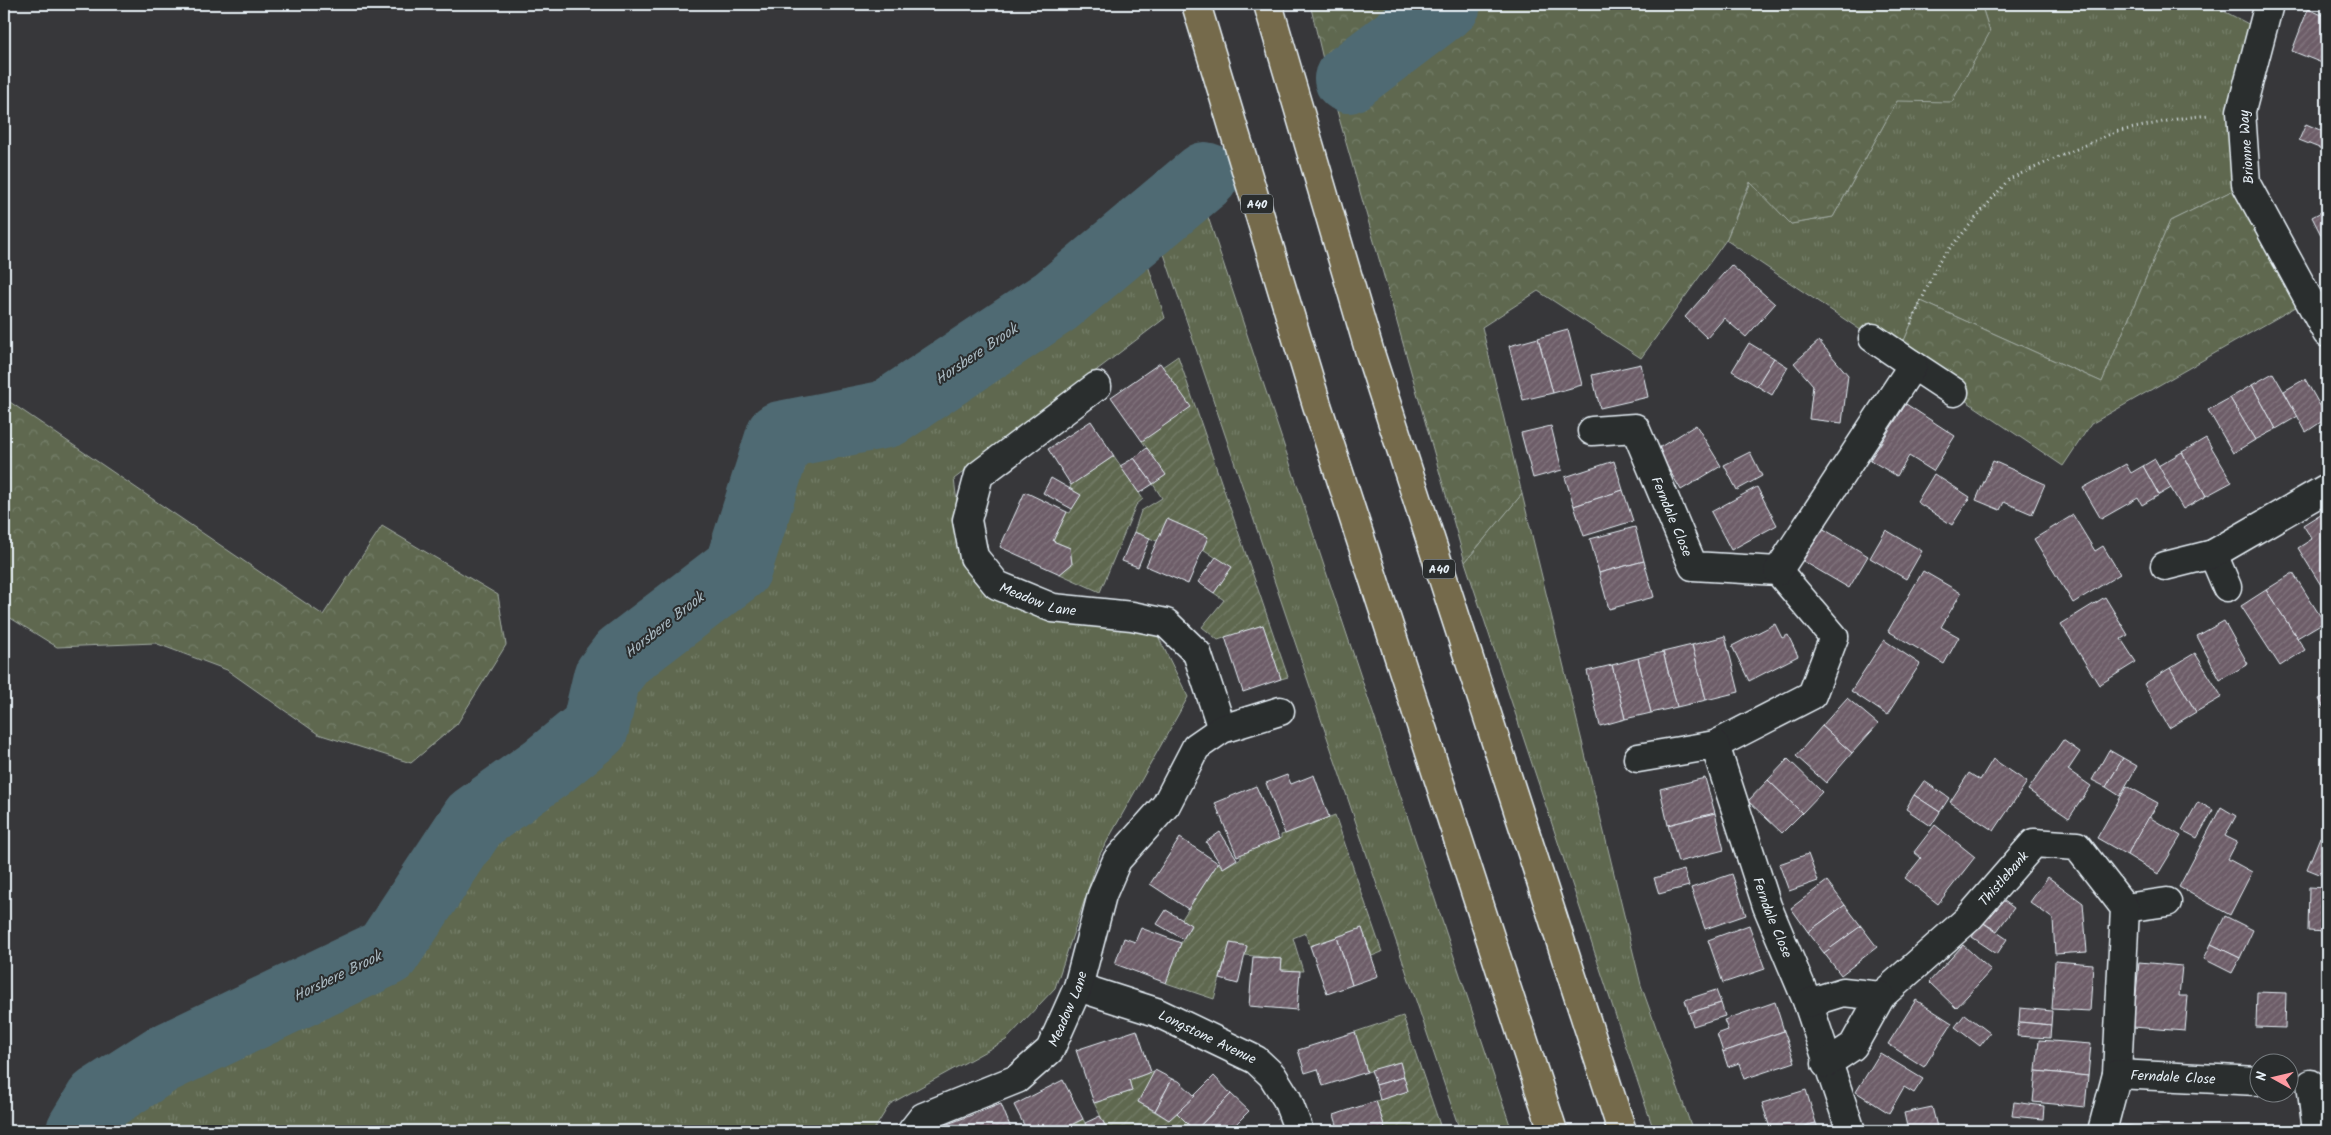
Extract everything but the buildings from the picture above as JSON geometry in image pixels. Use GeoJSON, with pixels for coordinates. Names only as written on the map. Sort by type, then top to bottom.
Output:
{"type":"FeatureCollection","features":[{"type":"Feature","properties":{"kind":"highway","name":"A40"},"geometry":{"type":"LineString","coordinates":[[1196,4],[1317,405],[1553,1131]]}},
{"type":"Feature","properties":{"kind":"highway","name":"A40"},"geometry":{"type":"LineString","coordinates":[[1268,4],[1370,354],[1622,1131]]}},
{"type":"Feature","properties":{"kind":"street","name":"Brionne Way"},"geometry":{"type":"LineString","coordinates":[[2269,4],[2241,111],[2246,184],[2318,296],[2327,333]]}},
{"type":"Feature","properties":{"kind":"street"},"geometry":{"type":"LineString","coordinates":[[1873,338],[1954,392]]}},
{"type":"Feature","properties":{"kind":"street"},"geometry":{"type":"LineString","coordinates":[[1638,758],[1715,745],[1812,695],[1834,637],[1778,571],[1905,360]]}},
{"type":"Feature","properties":{"kind":"street","name":"Meadow Lane"},"geometry":{"type":"LineString","coordinates":[[1097,386],[979,475],[967,520],[974,557],[997,585],[1053,608],[1132,616],[1166,623],[1197,653],[1222,729]]}},
{"type":"Feature","properties":{"kind":"street","name":"Ferndale Close"},"geometry":{"type":"LineString","coordinates":[[1592,431],[1635,428],[1694,566],[1778,571]]}},
{"type":"Feature","properties":{"kind":"street"},"geometry":{"type":"LineString","coordinates":[[2165,566],[2214,554],[2327,488]]}},
{"type":"Feature","properties":{"kind":"street"},"geometry":{"type":"LineString","coordinates":[[2214,554],[2227,587]]}},
{"type":"Feature","properties":{"kind":"street","name":"Meadow Lane"},"geometry":{"type":"LineString","coordinates":[[912,1131],[923,1117],[1017,1079],[1050,1050],[1078,987],[1102,894],[1118,860],[1166,804],[1196,747],[1222,729],[1280,711]]}},
{"type":"Feature","properties":{"kind":"street","name":"Ferndale Close"},"geometry":{"type":"LineString","coordinates":[[1715,745],[1767,906],[1808,1004],[1826,1064],[1850,1131]]}},
{"type":"Feature","properties":{"kind":"street","name":"Thistlebank"},"geometry":{"type":"LineString","coordinates":[[1881,996],[1968,919],[2034,843],[2077,846],[2125,908]]}},
{"type":"Feature","properties":{"kind":"street"},"geometry":{"type":"LineString","coordinates":[[2117,1074],[2125,908],[2167,902]]}},
{"type":"Feature","properties":{"kind":"street","name":"Longstone Avenue"},"geometry":{"type":"LineString","coordinates":[[1078,987],[1156,1012],[1256,1060],[1272,1075],[1287,1099],[1299,1131]]}},
{"type":"Feature","properties":{"kind":"street"},"geometry":{"type":"LineString","coordinates":[[1808,1004],[1843,992],[1881,996],[1853,1046],[1826,1064]]}},
{"type":"Feature","properties":{"kind":"street","name":"Ferndale Close"},"geometry":{"type":"LineString","coordinates":[[2102,1131],[2117,1074],[2248,1081]]}},
{"type":"Feature","properties":{"kind":"street"},"geometry":{"type":"LineString","coordinates":[[2309,1084],[2316,1123]]}},
{"type":"Feature","properties":{"kind":"path"},"geometry":{"type":"LineString","coordinates":[[1905,360],[1938,261],[2009,179],[2115,132],[2182,118],[2241,111]]}},
{"type":"Feature","properties":{"kind":"green space"},"geometry":{"type":"Polygon","coordinates":[[[1310,4],[1981,4],[1990,32],[1952,102],[1897,101],[1833,217],[1791,224],[1750,182],[1726,240],[1641,358],[1538,291],[1482,327],[1522,494],[1465,562],[1326,72],[1310,4]]]}},
{"type":"Feature","properties":{"kind":"green space"},"geometry":{"type":"Polygon","coordinates":[[[1981,4],[2210,4],[2262,31],[2246,184],[2170,221],[2102,382],[1921,301],[1898,355],[1726,240],[1751,182],[1791,224],[1833,217],[1897,101],[1990,32],[1981,4]]]}},
{"type":"Feature","properties":{"kind":"green space"},"geometry":{"type":"Polygon","coordinates":[[[2246,184],[2308,300],[2091,424],[2063,466],[1898,355],[1921,301],[2102,382],[2170,221],[2246,184]]]}},
{"type":"Feature","properties":{"kind":"green space"},"geometry":{"type":"Polygon","coordinates":[[[1206,211],[1512,1131],[1460,1131],[1160,242],[1206,211]]]}},
{"type":"Feature","properties":{"kind":"green space"},"geometry":{"type":"Polygon","coordinates":[[[1138,234],[1165,318],[954,479],[966,571],[1059,621],[1156,632],[1188,697],[1100,854],[1055,988],[1006,1040],[890,1104],[873,1131],[80,1131],[99,1100],[161,1060],[387,952],[475,819],[595,728],[607,677],[623,656],[738,568],[780,435],[887,414],[1138,234]]]}},
{"type":"Feature","properties":{"kind":"green space"},"geometry":{"type":"Polygon","coordinates":[[[1178,356],[1288,677],[1281,679],[1263,625],[1218,640],[1202,627],[1224,600],[1214,593],[1231,568],[1203,549],[1208,537],[1167,519],[1157,541],[1134,532],[1141,511],[1162,498],[1153,484],[1166,475],[1142,441],[1190,407],[1162,367],[1178,356]]]}},
{"type":"Feature","properties":{"kind":"green space"},"geometry":{"type":"Polygon","coordinates":[[[4,398],[323,615],[382,526],[498,595],[506,645],[457,724],[411,763],[318,734],[227,670],[155,643],[57,647],[4,614],[4,398]]]}},
{"type":"Feature","properties":{"kind":"green space"},"geometry":{"type":"Polygon","coordinates":[[[1114,456],[1143,499],[1136,505],[1100,592],[1060,574],[1072,564],[1070,548],[1053,541],[1067,512],[1070,513],[1080,495],[1070,488],[1071,485],[1114,456]]]}},
{"type":"Feature","properties":{"kind":"green space"},"geometry":{"type":"Polygon","coordinates":[[[1522,494],[1641,985],[1693,1131],[1654,1131],[1465,562],[1522,494]]]}},
{"type":"Feature","properties":{"kind":"green space"},"geometry":{"type":"Polygon","coordinates":[[[1335,815],[1382,952],[1372,956],[1362,928],[1310,946],[1305,933],[1293,938],[1303,971],[1281,970],[1282,959],[1245,955],[1247,946],[1230,943],[1214,999],[1166,983],[1181,943],[1191,926],[1182,919],[1218,863],[1223,868],[1241,858],[1241,854],[1281,838],[1281,835],[1335,815]]]}},
{"type":"Feature","properties":{"kind":"green space"},"geometry":{"type":"Polygon","coordinates":[[[1403,1016],[1442,1131],[1386,1131],[1376,1101],[1408,1091],[1400,1062],[1367,1072],[1355,1032],[1403,1016]]]}},
{"type":"Feature","properties":{"kind":"green space"},"geometry":{"type":"Polygon","coordinates":[[[1151,1072],[1154,1073],[1138,1102],[1169,1120],[1177,1113],[1195,1131],[1108,1131],[1094,1103],[1132,1091],[1129,1080],[1151,1072]]]}},
{"type":"Feature","properties":{"kind":"green space"},"geometry":{"type":"Polygon","coordinates":[[[1083,1119],[1089,1131],[1059,1131],[1083,1119]]]}},
{"type":"Feature","properties":{"kind":"waterway","name":"Horsbere Brook"},"geometry":{"type":"LineString","coordinates":[[1348,79],[1447,4]]}},
{"type":"Feature","properties":{"kind":"waterway","name":"Horsbere Brook"},"geometry":{"type":"LineString","coordinates":[[80,1131],[99,1100],[161,1060],[387,952],[475,819],[546,768],[595,728],[607,677],[623,656],[738,568],[780,435],[887,414],[1056,301],[1205,176]]}}]}
